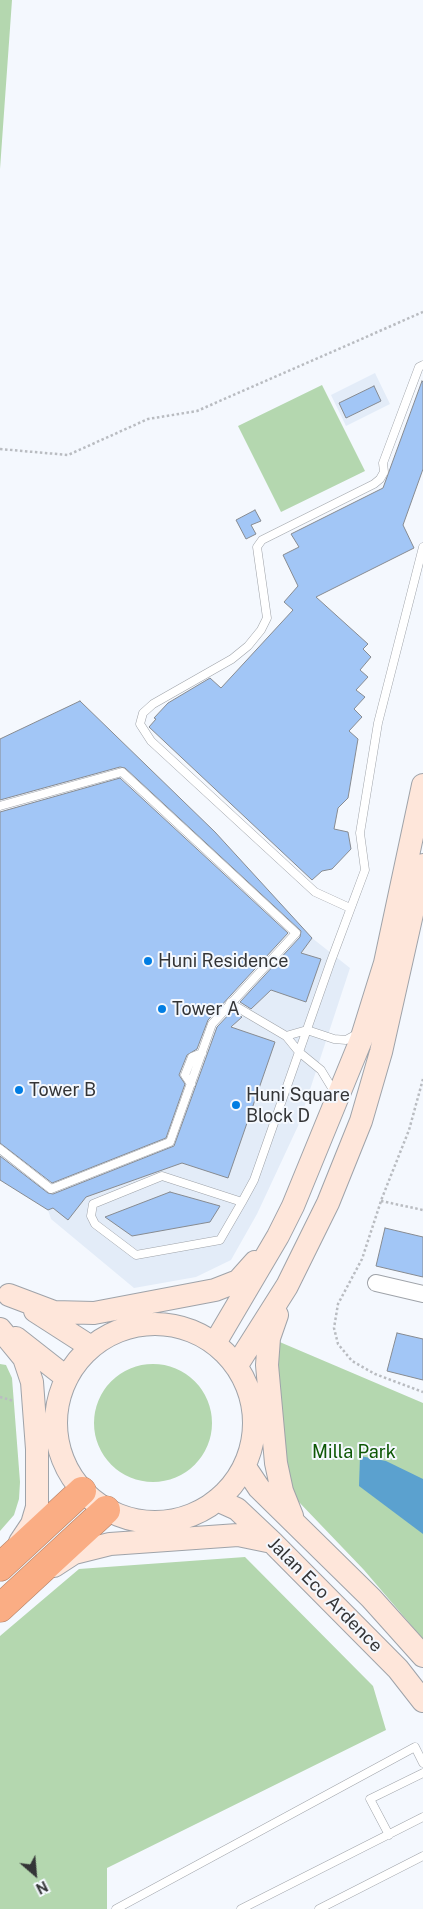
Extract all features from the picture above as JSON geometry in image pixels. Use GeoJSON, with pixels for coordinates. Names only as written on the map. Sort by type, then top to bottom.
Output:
{"type":"FeatureCollection","features":[{"type":"Feature","properties":{"kind":"highway"},"geometry":{"type":"LineString","coordinates":[[5,1563],[82,1491]]}},
{"type":"Feature","properties":{"kind":"highway"},"geometry":{"type":"LineString","coordinates":[[0,1608],[106,1510]]}},
{"type":"Feature","properties":{"kind":"street"},"geometry":{"type":"LineString","coordinates":[[215,1343],[278,1236],[296,1198],[365,1030],[385,963],[423,785]]}},
{"type":"Feature","properties":{"kind":"street"},"geometry":{"type":"LineString","coordinates":[[237,1365],[287,1286],[328,1203],[361,1121],[381,1052],[423,865]]}},
{"type":"Feature","properties":{"kind":"street"},"geometry":{"type":"LineString","coordinates":[[3,1296],[54,1312],[94,1313],[215,1290],[238,1280],[278,1236]]}},
{"type":"Feature","properties":{"kind":"street"},"geometry":{"type":"LineString","coordinates":[[376,1282],[423,1294]]}},
{"type":"Feature","properties":{"kind":"street"},"geometry":{"type":"LineString","coordinates":[[287,1286],[269,1338],[267,1365],[276,1463],[282,1491],[294,1522]]}},
{"type":"Feature","properties":{"kind":"street"},"geometry":{"type":"LineString","coordinates":[[3,1296],[90,1347]]}},
{"type":"Feature","properties":{"kind":"street"},"geometry":{"type":"LineString","coordinates":[[152,1324],[185,1328],[215,1343],[237,1365],[252,1397],[255,1432],[245,1467],[232,1485],[217,1500],[199,1512],[168,1522],[136,1521],[106,1510],[82,1491],[65,1466],[56,1437],[57,1407],[66,1378],[90,1347],[119,1330],[152,1324]]}},
{"type":"Feature","properties":{"kind":"street"},"geometry":{"type":"LineString","coordinates":[[0,1325],[66,1378]]}},
{"type":"Feature","properties":{"kind":"street"},"geometry":{"type":"LineString","coordinates":[[0,1329],[24,1358],[32,1382],[37,1449],[38,1507],[32,1524],[5,1563]]}},
{"type":"Feature","properties":{"kind":"street","name":"Jalan Eco Ardence"},"geometry":{"type":"LineString","coordinates":[[245,1467],[259,1488],[371,1598],[423,1656]]}},
{"type":"Feature","properties":{"kind":"street","name":"Jalan Eco Ardence"},"geometry":{"type":"LineString","coordinates":[[217,1500],[237,1510],[272,1542],[398,1669],[423,1700]]}},
{"type":"Feature","properties":{"kind":"street"},"geometry":{"type":"LineString","coordinates":[[32,1579],[74,1553],[110,1544],[238,1535],[272,1542]]}},
{"type":"Feature","properties":{"kind":"lane"},"geometry":{"type":"LineString","coordinates":[[350,908],[315,892],[151,741],[140,724],[143,713],[153,704],[232,659],[248,646],[261,630],[267,618],[257,547],[262,540],[374,484],[380,479],[384,472],[383,463],[419,367],[423,365]]}},
{"type":"Feature","properties":{"kind":"lane"},"geometry":{"type":"LineString","coordinates":[[242,1202],[162,1176],[93,1204],[91,1216],[95,1224],[136,1255],[220,1240],[242,1202],[254,1180],[365,870],[360,832],[378,723],[423,547]]}},
{"type":"Feature","properties":{"kind":"lane"},"geometry":{"type":"LineString","coordinates":[[0,806],[122,772],[296,933],[212,1024],[170,1142],[51,1189],[0,1149]]}},
{"type":"Feature","properties":{"kind":"lane"},"geometry":{"type":"LineString","coordinates":[[230,1003],[286,1036],[299,1052],[321,1070],[338,1097]]}},
{"type":"Feature","properties":{"kind":"lane"},"geometry":{"type":"LineString","coordinates":[[286,1036],[307,1030],[334,1039],[346,1040],[365,1030]]}},
{"type":"Feature","properties":{"kind":"lane"},"geometry":{"type":"LineString","coordinates":[[116,1909],[415,1747],[423,1763]]}},
{"type":"Feature","properties":{"kind":"lane"},"geometry":{"type":"LineString","coordinates":[[389,1834],[370,1799],[423,1773]]}},
{"type":"Feature","properties":{"kind":"lane"},"geometry":{"type":"LineString","coordinates":[[241,1909],[423,1817]]}},
{"type":"Feature","properties":{"kind":"lane"},"geometry":{"type":"LineString","coordinates":[[319,1909],[423,1856]]}},
{"type":"Feature","properties":{"kind":"path"},"geometry":{"type":"LineString","coordinates":[[0,449],[68,455],[148,419],[197,411],[423,312]]}},
{"type":"Feature","properties":{"kind":"path"},"geometry":{"type":"LineString","coordinates":[[423,1079],[408,1130],[381,1201],[362,1259],[338,1304],[334,1328],[338,1344],[352,1360],[375,1374],[423,1392]]}},
{"type":"Feature","properties":{"kind":"path"},"geometry":{"type":"LineString","coordinates":[[381,1201],[423,1210]]}},
{"type":"Feature","properties":{"kind":"shaded area"},"geometry":{"type":"Polygon","coordinates":[[[375,373],[390,404],[346,426],[331,395],[375,373]]]}},
{"type":"Feature","properties":{"kind":"shaded area"},"geometry":{"type":"Polygon","coordinates":[[[312,938],[350,968],[298,1126],[257,1214],[231,1260],[196,1277],[134,1288],[51,1219],[48,1210],[176,1165],[207,1103],[235,1023],[272,990],[312,938]]]}},
{"type":"Feature","properties":{"kind":"green space"},"geometry":{"type":"Polygon","coordinates":[[[0,0],[12,0],[0,169],[0,0]]]}},
{"type":"Feature","properties":{"kind":"green space"},"geometry":{"type":"Polygon","coordinates":[[[322,385],[365,471],[281,512],[238,426],[322,385]]]}},
{"type":"Feature","properties":{"kind":"green space","name":"Milla Park"},"geometry":{"type":"Polygon","coordinates":[[[275,1340],[423,1403],[423,1639],[364,1570],[297,1500],[288,1483],[275,1340]]]}},
{"type":"Feature","properties":{"kind":"green space"},"geometry":{"type":"Polygon","coordinates":[[[0,1364],[6,1365],[12,1378],[20,1482],[19,1499],[14,1515],[0,1531],[0,1364]]]}},
{"type":"Feature","properties":{"kind":"green space"},"geometry":{"type":"Polygon","coordinates":[[[153,1364],[175,1369],[186,1374],[202,1390],[207,1401],[212,1423],[207,1445],[202,1456],[186,1472],[175,1477],[153,1482],[131,1477],[120,1472],[104,1456],[99,1445],[94,1423],[99,1401],[104,1390],[120,1374],[131,1369],[153,1364]]]}},
{"type":"Feature","properties":{"kind":"green space"},"geometry":{"type":"Polygon","coordinates":[[[245,1557],[373,1686],[386,1730],[107,1868],[107,1909],[0,1909],[0,1636],[79,1569],[245,1557]]]}},
{"type":"Feature","properties":{"kind":"water"},"geometry":{"type":"Polygon","coordinates":[[[360,1456],[386,1461],[423,1479],[423,1534],[359,1486],[360,1456]]]}},
{"type":"Feature","properties":{"kind":"building"},"geometry":{"type":"Polygon","coordinates":[[[422,381],[423,469],[403,525],[414,548],[316,597],[368,644],[363,649],[371,657],[360,670],[368,677],[356,690],[365,697],[354,709],[362,717],[349,731],[358,739],[348,798],[338,808],[334,829],[348,832],[351,849],[332,869],[322,871],[312,880],[149,727],[156,719],[154,718],[168,703],[210,678],[221,688],[293,610],[284,602],[298,586],[283,555],[299,547],[291,534],[383,488],[422,381]]]}},
{"type":"Feature","properties":{"kind":"building"},"geometry":{"type":"Polygon","coordinates":[[[374,386],[381,401],[346,418],[339,403],[374,386]]]}},
{"type":"Feature","properties":{"kind":"building"},"geometry":{"type":"Polygon","coordinates":[[[255,510],[261,521],[251,525],[256,534],[246,539],[236,520],[255,510]]]}},
{"type":"Feature","properties":{"kind":"building"},"geometry":{"type":"Polygon","coordinates":[[[80,701],[215,832],[312,938],[301,953],[321,959],[306,1002],[271,990],[251,1009],[240,1002],[300,937],[301,931],[125,768],[120,767],[0,800],[0,739],[80,701]]]}},
{"type":"Feature","properties":{"kind":"building","name":"Huni Residence"},"geometry":{"type":"Polygon","coordinates":[[[120,778],[288,933],[208,1020],[197,1049],[187,1055],[179,1075],[185,1084],[166,1138],[52,1183],[0,1143],[0,812],[120,778]]]}},
{"type":"Feature","properties":{"kind":"building"},"geometry":{"type":"Polygon","coordinates":[[[232,1011],[242,1017],[231,1027],[275,1042],[228,1178],[182,1163],[86,1197],[68,1220],[53,1208],[48,1210],[0,1180],[0,1156],[48,1193],[53,1194],[174,1146],[217,1027],[232,1011]]]}},
{"type":"Feature","properties":{"kind":"building"},"geometry":{"type":"Polygon","coordinates":[[[170,1192],[220,1206],[210,1222],[132,1236],[105,1217],[170,1192]]]}},
{"type":"Feature","properties":{"kind":"building"},"geometry":{"type":"Polygon","coordinates":[[[385,1228],[423,1237],[423,1277],[376,1266],[385,1228]]]}},
{"type":"Feature","properties":{"kind":"building"},"geometry":{"type":"Polygon","coordinates":[[[397,1333],[423,1339],[423,1380],[387,1371],[397,1333]]]}},
{"type":"Feature","properties":{"kind":"place","name":"Huni Residence"},"geometry":{"type":"Point","coordinates":[148,961]}},
{"type":"Feature","properties":{"kind":"place","name":"Tower A"},"geometry":{"type":"Point","coordinates":[162,1009]}},
{"type":"Feature","properties":{"kind":"place","name":"Tower B"},"geometry":{"type":"Point","coordinates":[19,1090]}},
{"type":"Feature","properties":{"kind":"place","name":"Huni Square Block D"},"geometry":{"type":"Point","coordinates":[236,1105]}}]}
